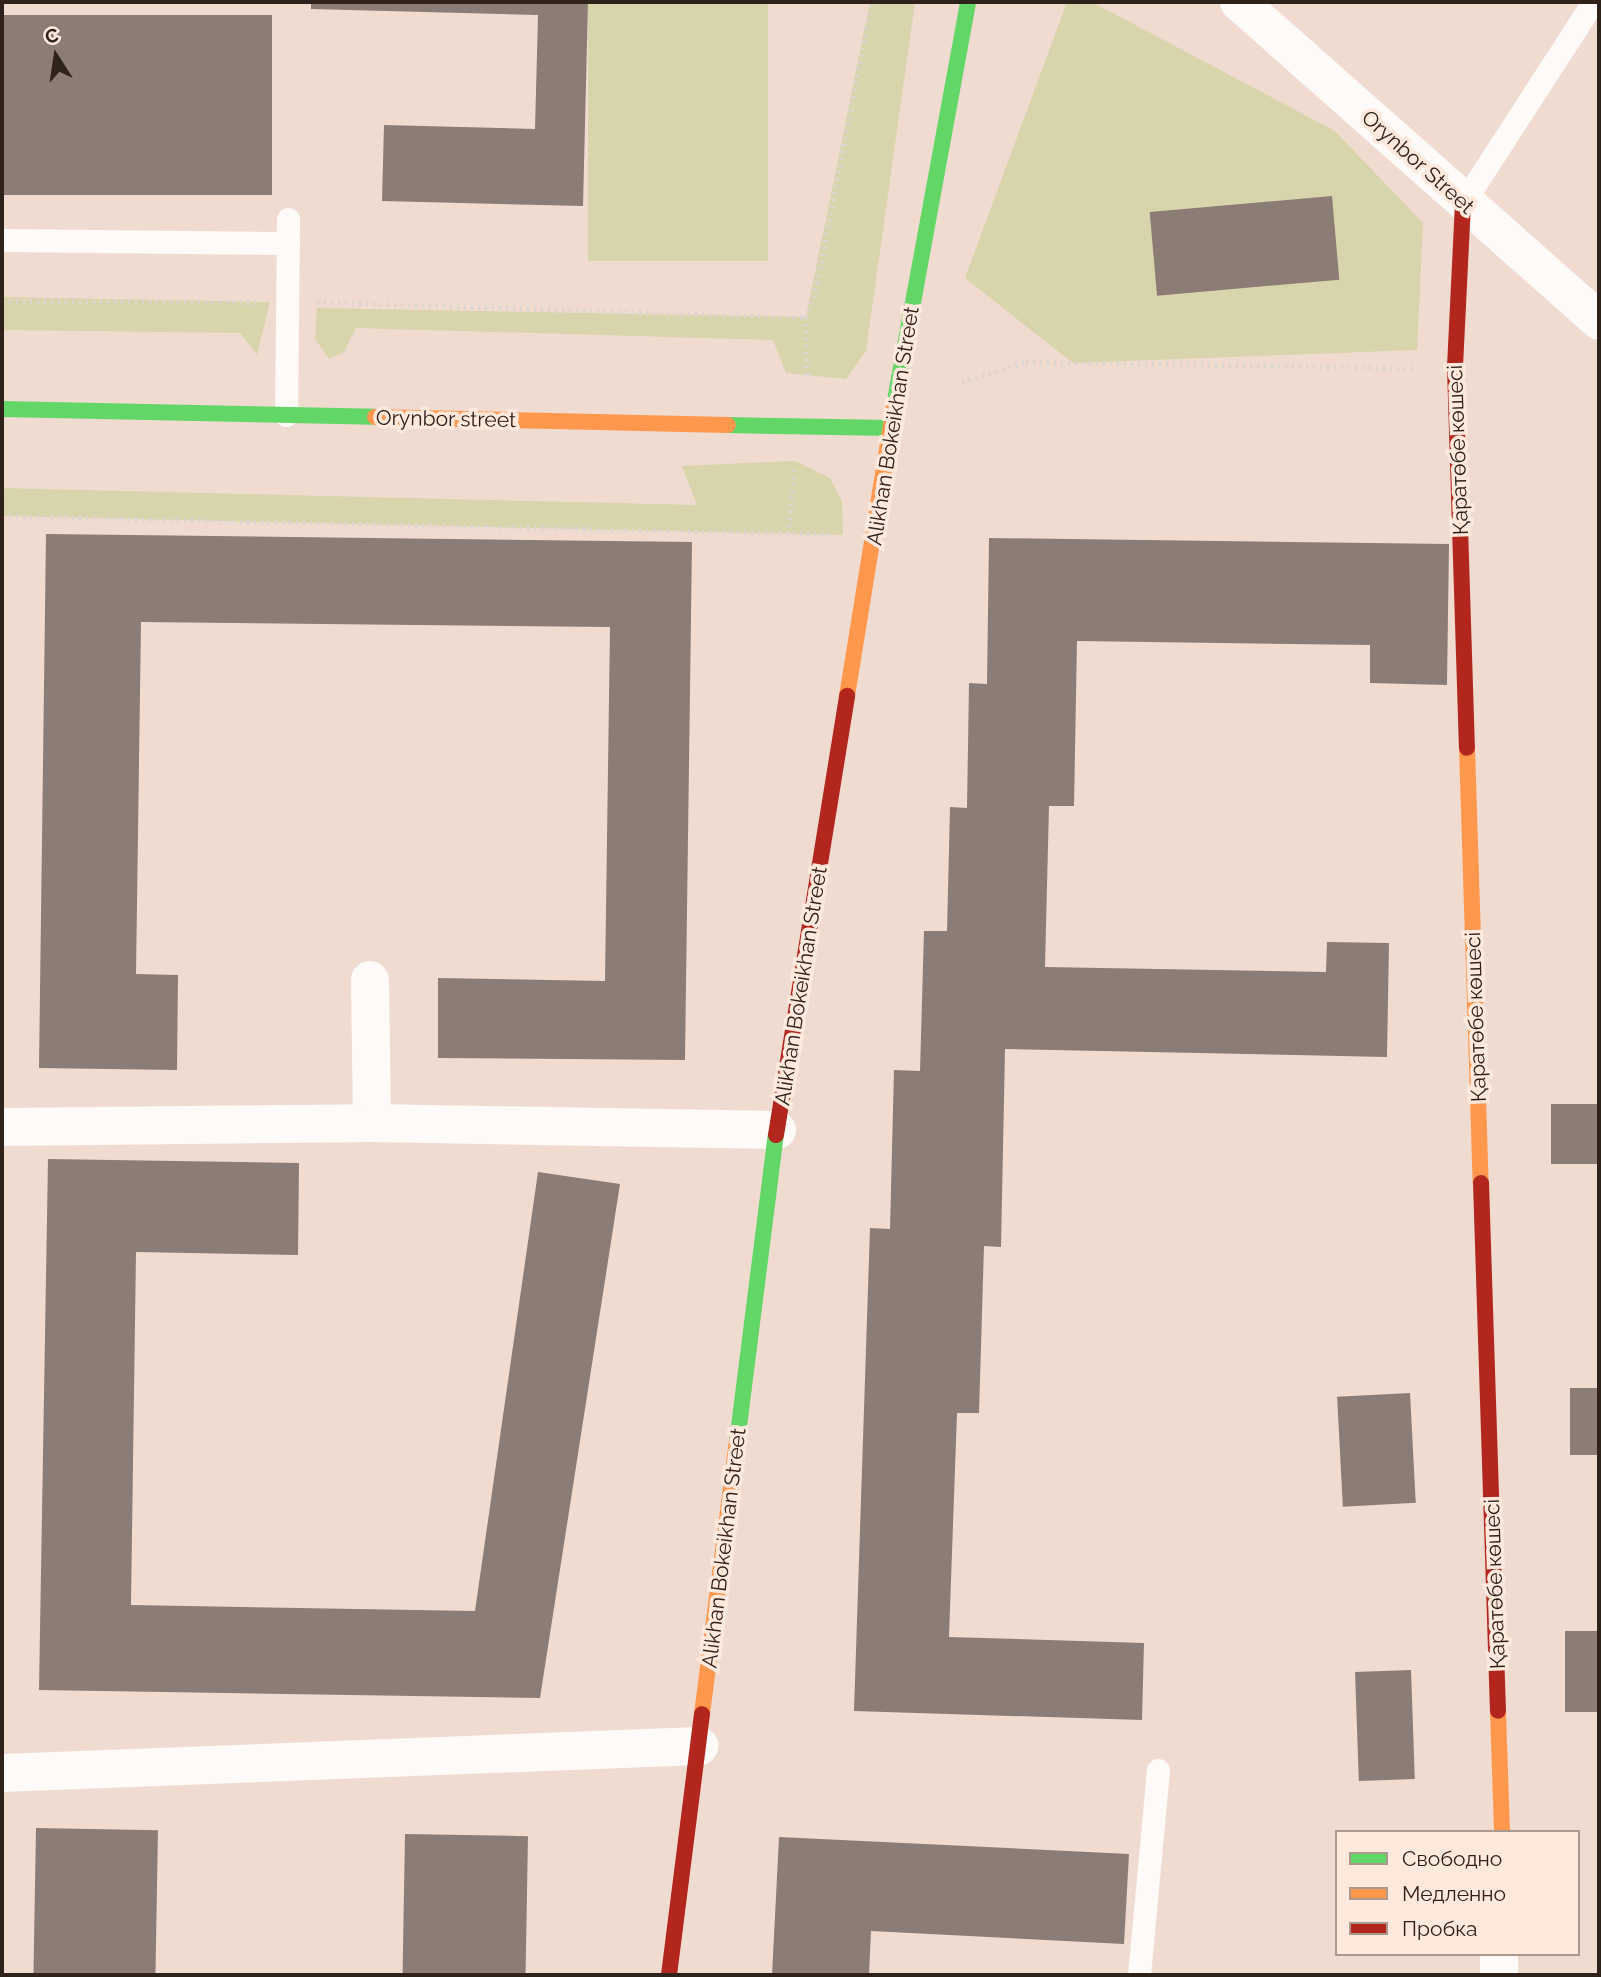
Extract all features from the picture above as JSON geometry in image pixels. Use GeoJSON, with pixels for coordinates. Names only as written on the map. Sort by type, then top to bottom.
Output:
{"type":"FeatureCollection","features":[{"type":"Feature","properties":{"kind":"street","name":"Alikhan Bokeikhan Street"},"geometry":{"type":"LineString","coordinates":[[669,1975],[777,1130],[875,536],[890,428],[968,2]]}},
{"type":"Feature","properties":{"kind":"street","name":"Orynbor Street"},"geometry":{"type":"LineString","coordinates":[[1239,2],[1599,321]]}},
{"type":"Feature","properties":{"kind":"street","name":"Қаратөбе көшесі"},"geometry":{"type":"LineString","coordinates":[[1463,203],[1455,368],[1502,1830]]}},
{"type":"Feature","properties":{"kind":"street","name":"Orynbor street"},"geometry":{"type":"LineString","coordinates":[[2,410],[890,428]]}},
{"type":"Feature","properties":{"kind":"street"},"geometry":{"type":"LineString","coordinates":[[370,980],[372,1123]]}},
{"type":"Feature","properties":{"kind":"street"},"geometry":{"type":"LineString","coordinates":[[2,1127],[372,1123],[777,1130]]}},
{"type":"Feature","properties":{"kind":"street"},"geometry":{"type":"LineString","coordinates":[[2,1773],[699,1746]]}},
{"type":"Feature","properties":{"kind":"street"},"geometry":{"type":"LineString","coordinates":[[1499,1956],[1499,1975]]}},
{"type":"Feature","properties":{"kind":"lane"},"geometry":{"type":"LineString","coordinates":[[1463,203],[1593,2]]}},
{"type":"Feature","properties":{"kind":"lane"},"geometry":{"type":"LineString","coordinates":[[286,415],[288,219]]}},
{"type":"Feature","properties":{"kind":"lane"},"geometry":{"type":"LineString","coordinates":[[2,240],[288,243]]}},
{"type":"Feature","properties":{"kind":"lane"},"geometry":{"type":"LineString","coordinates":[[1139,1975],[1158,1770]]}},
{"type":"Feature","properties":{"kind":"path"},"geometry":{"type":"LineString","coordinates":[[807,376],[806,317],[817,283],[871,2]]}},
{"type":"Feature","properties":{"kind":"path"},"geometry":{"type":"LineString","coordinates":[[2,301],[287,301],[806,317]]}},
{"type":"Feature","properties":{"kind":"path"},"geometry":{"type":"LineString","coordinates":[[962,382],[1026,362],[1455,368]]}},
{"type":"Feature","properties":{"kind":"path"},"geometry":{"type":"LineString","coordinates":[[788,534],[795,461]]}},
{"type":"Feature","properties":{"kind":"path"},"geometry":{"type":"LineString","coordinates":[[2,516],[875,536]]}},
{"type":"Feature","properties":{"kind":"shaded area"},"geometry":{"type":"Polygon","coordinates":[[[588,2],[768,2],[768,261],[588,261],[588,2]]]}},
{"type":"Feature","properties":{"kind":"shaded area"},"geometry":{"type":"Polygon","coordinates":[[[870,2],[915,2],[866,351],[846,379],[786,373],[773,340],[356,328],[344,352],[329,359],[315,339],[317,308],[806,317],[870,2]]]}},
{"type":"Feature","properties":{"kind":"shaded area"},"geometry":{"type":"Polygon","coordinates":[[[1067,2],[1092,2],[1335,131],[1423,223],[1417,350],[1073,363],[965,278],[1067,2]]]}},
{"type":"Feature","properties":{"kind":"shaded area"},"geometry":{"type":"Polygon","coordinates":[[[2,297],[270,302],[257,355],[240,333],[2,330],[2,297]]]}},
{"type":"Feature","properties":{"kind":"shaded area"},"geometry":{"type":"Polygon","coordinates":[[[795,461],[830,478],[842,501],[843,535],[2,516],[2,488],[697,505],[682,466],[795,461]]]}},
{"type":"Feature","properties":{"kind":"building"},"geometry":{"type":"Polygon","coordinates":[[[311,2],[588,2],[583,206],[382,201],[384,125],[535,129],[538,15],[311,9],[311,2]]]}},
{"type":"Feature","properties":{"kind":"building"},"geometry":{"type":"Polygon","coordinates":[[[2,15],[272,15],[272,195],[2,195],[2,15]]]}},
{"type":"Feature","properties":{"kind":"building"},"geometry":{"type":"Polygon","coordinates":[[[1332,196],[1339,280],[1157,296],[1150,212],[1332,196]]]}},
{"type":"Feature","properties":{"kind":"building"},"geometry":{"type":"Polygon","coordinates":[[[46,534],[692,542],[685,1060],[438,1058],[438,978],[605,981],[610,627],[141,622],[136,974],[178,975],[177,1070],[39,1068],[46,534]]]}},
{"type":"Feature","properties":{"kind":"building"},"geometry":{"type":"Polygon","coordinates":[[[989,538],[1449,544],[1447,685],[1370,683],[1370,645],[1077,641],[1074,806],[1049,806],[1045,967],[1326,972],[1327,942],[1389,943],[1387,1057],[1005,1049],[1001,1247],[984,1246],[979,1413],[957,1413],[949,1637],[1144,1643],[1142,1720],[854,1711],[870,1228],[890,1229],[894,1070],[920,1071],[924,931],[947,931],[950,807],[967,808],[969,683],[987,684],[989,538]]]}},
{"type":"Feature","properties":{"kind":"building"},"geometry":{"type":"Polygon","coordinates":[[[1551,1104],[1599,1104],[1599,1164],[1551,1164],[1551,1104]]]}},
{"type":"Feature","properties":{"kind":"building"},"geometry":{"type":"Polygon","coordinates":[[[48,1159],[299,1163],[298,1255],[136,1252],[131,1605],[475,1611],[538,1172],[620,1184],[540,1698],[39,1690],[48,1159]]]}},
{"type":"Feature","properties":{"kind":"building"},"geometry":{"type":"Polygon","coordinates":[[[1570,1388],[1599,1388],[1599,1455],[1570,1455],[1570,1388]]]}},
{"type":"Feature","properties":{"kind":"building"},"geometry":{"type":"Polygon","coordinates":[[[1410,1393],[1416,1503],[1343,1507],[1337,1397],[1410,1393]]]}},
{"type":"Feature","properties":{"kind":"building"},"geometry":{"type":"Polygon","coordinates":[[[1565,1631],[1599,1631],[1599,1712],[1565,1712],[1565,1631]]]}},
{"type":"Feature","properties":{"kind":"building"},"geometry":{"type":"Polygon","coordinates":[[[1411,1670],[1415,1779],[1359,1781],[1355,1672],[1411,1670]]]}},
{"type":"Feature","properties":{"kind":"building"},"geometry":{"type":"Polygon","coordinates":[[[36,1828],[158,1830],[155,1975],[33,1975],[36,1828]]]}},
{"type":"Feature","properties":{"kind":"building"},"geometry":{"type":"Polygon","coordinates":[[[405,1834],[528,1836],[526,1975],[403,1975],[405,1834]]]}},
{"type":"Feature","properties":{"kind":"building"},"geometry":{"type":"Polygon","coordinates":[[[779,1837],[1129,1854],[1124,1944],[871,1931],[869,1975],[772,1975],[779,1837]]]}},
{"type":"Feature","properties":{"kind":"traffic: fast"},"geometry":{"type":"LineString","coordinates":[[894,406],[968,2]]}},
{"type":"Feature","properties":{"kind":"traffic: fast"},"geometry":{"type":"LineString","coordinates":[[2,409],[375,417]]}},
{"type":"Feature","properties":{"kind":"traffic: fast"},"geometry":{"type":"LineString","coordinates":[[728,425],[890,428]]}},
{"type":"Feature","properties":{"kind":"traffic: fast"},"geometry":{"type":"LineString","coordinates":[[737,1442],[776,1135]]}},
{"type":"Feature","properties":{"kind":"traffic: slow"},"geometry":{"type":"LineString","coordinates":[[847,696],[894,406]]}},
{"type":"Feature","properties":{"kind":"traffic: slow"},"geometry":{"type":"LineString","coordinates":[[375,417],[728,425]]}},
{"type":"Feature","properties":{"kind":"traffic: slow"},"geometry":{"type":"LineString","coordinates":[[1467,748],[1481,1183]]}},
{"type":"Feature","properties":{"kind":"traffic: slow"},"geometry":{"type":"LineString","coordinates":[[702,1714],[737,1442]]}},
{"type":"Feature","properties":{"kind":"traffic: slow"},"geometry":{"type":"LineString","coordinates":[[1498,1711],[1502,1830]]}},
{"type":"Feature","properties":{"kind":"traffic: jam"},"geometry":{"type":"LineString","coordinates":[[1463,203],[1455,368],[1467,748]]}},
{"type":"Feature","properties":{"kind":"traffic: jam"},"geometry":{"type":"LineString","coordinates":[[776,1135],[847,696]]}},
{"type":"Feature","properties":{"kind":"traffic: jam"},"geometry":{"type":"LineString","coordinates":[[1481,1183],[1498,1711]]}},
{"type":"Feature","properties":{"kind":"traffic: jam"},"geometry":{"type":"LineString","coordinates":[[669,1975],[702,1714]]}}]}
